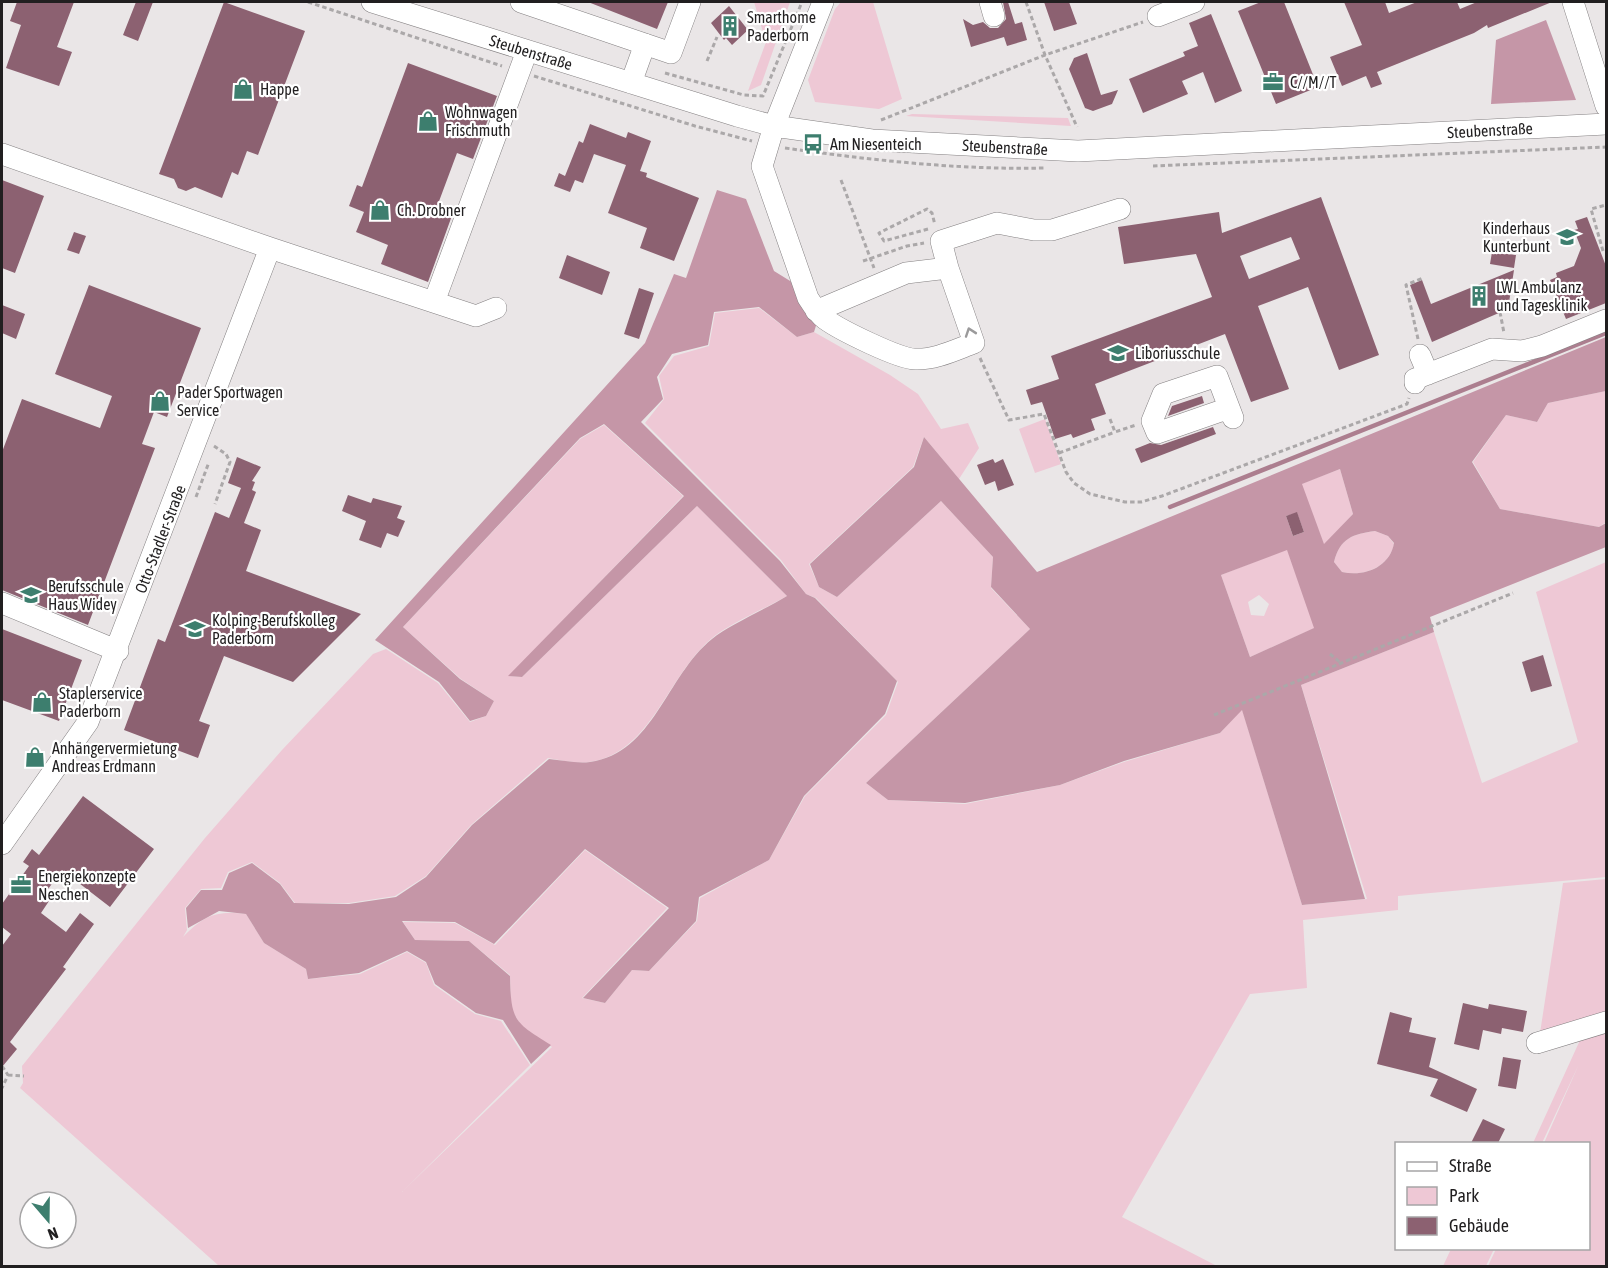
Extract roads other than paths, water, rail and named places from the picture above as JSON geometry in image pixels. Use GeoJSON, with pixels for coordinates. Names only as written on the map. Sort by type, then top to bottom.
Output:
{"type":"FeatureCollection","features":[{"type":"Feature","properties":{"kind":"street","name":"Steubenstraße"},"geometry":{"type":"LineString","coordinates":[[372,2],[422,10],[527,51],[774,126],[873,140],[1078,151],[1606,124]]}},
{"type":"Feature","properties":{"kind":"street"},"geometry":{"type":"LineString","coordinates":[[521,2],[670,53],[690,2]]}},
{"type":"Feature","properties":{"kind":"street"},"geometry":{"type":"LineString","coordinates":[[823,2],[774,126],[762,166],[808,298],[816,311],[825,319],[854,335],[912,359],[930,359],[974,343],[948,267],[939,232],[997,223],[1034,230],[1052,230],[1120,209]]}},
{"type":"Feature","properties":{"kind":"street"},"geometry":{"type":"LineString","coordinates":[[1158,16],[1194,2]]}},
{"type":"Feature","properties":{"kind":"street"},"geometry":{"type":"LineString","coordinates":[[1573,2],[1606,106]]}},
{"type":"Feature","properties":{"kind":"street"},"geometry":{"type":"LineString","coordinates":[[631,83],[645,44]]}},
{"type":"Feature","properties":{"kind":"street"},"geometry":{"type":"LineString","coordinates":[[434,302],[527,51]]}},
{"type":"Feature","properties":{"kind":"street"},"geometry":{"type":"LineString","coordinates":[[2,154],[270,248],[476,316],[496,308]]}},
{"type":"Feature","properties":{"kind":"street","name":"Otto-Stadler-Straße"},"geometry":{"type":"LineString","coordinates":[[2,844],[88,722],[118,651],[270,248]]}},
{"type":"Feature","properties":{"kind":"street"},"geometry":{"type":"LineString","coordinates":[[816,311],[906,273],[948,267]]}},
{"type":"Feature","properties":{"kind":"street"},"geometry":{"type":"LineString","coordinates":[[1421,371],[1492,349],[1522,351],[1542,346],[1606,320]]}},
{"type":"Feature","properties":{"kind":"street"},"geometry":{"type":"LineString","coordinates":[[1217,376],[1231,413],[1157,433],[1152,421],[1162,394],[1217,376]]}},
{"type":"Feature","properties":{"kind":"street"},"geometry":{"type":"LineString","coordinates":[[2,603],[118,651]]}},
{"type":"Feature","properties":{"kind":"street"},"geometry":{"type":"LineString","coordinates":[[1538,1042],[1606,1022]]}},
{"type":"Feature","properties":{"kind":"waterway"},"geometry":{"type":"LineString","coordinates":[[1170,507],[1606,333]]}},
{"type":"Feature","properties":{"kind":"place","name":"Smarthome Paderborn"},"geometry":{"type":"Point","coordinates":[730,26]}},
{"type":"Feature","properties":{"kind":"place","name":"C//M//T"},"geometry":{"type":"Point","coordinates":[1273,82]}},
{"type":"Feature","properties":{"kind":"place","name":"Happe"},"geometry":{"type":"Point","coordinates":[243,89]}},
{"type":"Feature","properties":{"kind":"place","name":"Wohnwagen Frischmuth"},"geometry":{"type":"Point","coordinates":[428,121]}},
{"type":"Feature","properties":{"kind":"place","name":"Am Niesenteich"},"geometry":{"type":"Point","coordinates":[813,144]}},
{"type":"Feature","properties":{"kind":"place","name":"Ch. Drobner"},"geometry":{"type":"Point","coordinates":[380,210]}},
{"type":"Feature","properties":{"kind":"place","name":"Kinderhaus Kunterbunt"},"geometry":{"type":"Point","coordinates":[1567,237]}},
{"type":"Feature","properties":{"kind":"place","name":"LWL Ambulanz und Tagesklinik"},"geometry":{"type":"Point","coordinates":[1479,296]}},
{"type":"Feature","properties":{"kind":"place","name":"Liboriusschule"},"geometry":{"type":"Point","coordinates":[1118,353]}},
{"type":"Feature","properties":{"kind":"place","name":"Pader Sportwagen Service"},"geometry":{"type":"Point","coordinates":[160,401]}},
{"type":"Feature","properties":{"kind":"place","name":"Berufsschule Haus Widey"},"geometry":{"type":"Point","coordinates":[31,595]}},
{"type":"Feature","properties":{"kind":"place","name":"Kolping-Berufskolleg Paderborn"},"geometry":{"type":"Point","coordinates":[195,629]}},
{"type":"Feature","properties":{"kind":"place","name":"Staplerservice Paderborn"},"geometry":{"type":"Point","coordinates":[42,702]}},
{"type":"Feature","properties":{"kind":"place","name":"Anhängervermietung Andreas Erdmann"},"geometry":{"type":"Point","coordinates":[35,757]}},
{"type":"Feature","properties":{"kind":"place","name":"Energiekonzepte Neschen"},"geometry":{"type":"Point","coordinates":[21,885]}}]}
